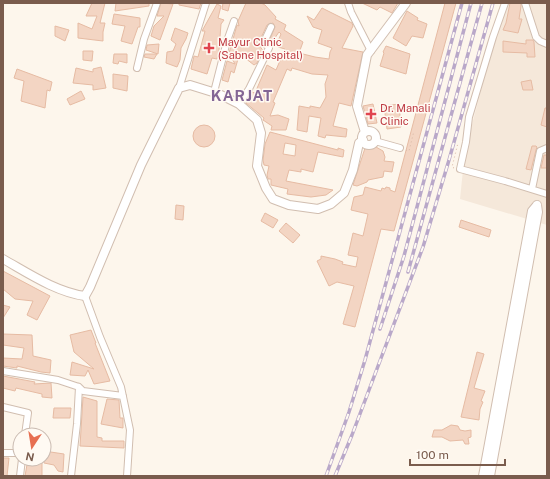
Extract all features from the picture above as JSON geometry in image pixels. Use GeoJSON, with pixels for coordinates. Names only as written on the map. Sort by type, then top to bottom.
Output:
{"type":"FeatureCollection","features":[{"type":"Feature","properties":{"kind":"street"},"geometry":{"type":"LineString","coordinates":[[137,68],[144,39],[157,3]]}},
{"type":"Feature","properties":{"kind":"street"},"geometry":{"type":"LineString","coordinates":[[127,476],[130,430],[121,387],[85,296],[141,165],[178,88],[206,3]]}},
{"type":"Feature","properties":{"kind":"street"},"geometry":{"type":"LineString","coordinates":[[348,3],[371,51]]}},
{"type":"Feature","properties":{"kind":"street"},"geometry":{"type":"LineString","coordinates":[[364,136],[357,106],[367,55],[406,3]]}},
{"type":"Feature","properties":{"kind":"street"},"geometry":{"type":"LineString","coordinates":[[505,3],[493,37],[469,117],[466,142],[460,169],[547,194]]}},
{"type":"Feature","properties":{"kind":"street"},"geometry":{"type":"LineString","coordinates":[[526,3],[536,37],[540,41],[547,44]]}},
{"type":"Feature","properties":{"kind":"street"},"geometry":{"type":"LineString","coordinates":[[214,92],[227,41],[234,21]]}},
{"type":"Feature","properties":{"kind":"street"},"geometry":{"type":"LineString","coordinates":[[238,104],[249,89],[269,48],[264,42],[271,27]]}},
{"type":"Feature","properties":{"kind":"street"},"geometry":{"type":"LineString","coordinates":[[178,88],[190,85],[214,92],[238,104],[257,120],[261,133],[257,166],[266,188],[273,198],[289,205],[318,208],[331,204],[344,193],[353,170],[359,143],[370,131],[376,137],[375,141],[400,148]]}},
{"type":"Feature","properties":{"kind":"street"},"geometry":{"type":"LineString","coordinates":[[532,189],[540,151],[547,148]]}},
{"type":"Feature","properties":{"kind":"street"},"geometry":{"type":"LineString","coordinates":[[483,476],[490,456],[496,428],[538,212],[536,205],[540,191]]}},
{"type":"Feature","properties":{"kind":"street"},"geometry":{"type":"LineString","coordinates":[[3,259],[49,284],[74,294],[85,296]]}},
{"type":"Feature","properties":{"kind":"street"},"geometry":{"type":"LineString","coordinates":[[3,371],[58,380],[79,387],[83,391],[123,396]]}},
{"type":"Feature","properties":{"kind":"street"},"geometry":{"type":"LineString","coordinates":[[71,476],[77,424],[79,387]]}},
{"type":"Feature","properties":{"kind":"street"},"geometry":{"type":"LineString","coordinates":[[3,407],[28,413],[26,427]]}},
{"type":"Feature","properties":{"kind":"street"},"geometry":{"type":"LineString","coordinates":[[490,456],[490,476]]}},
{"type":"Feature","properties":{"kind":"path"},"geometry":{"type":"LineString","coordinates":[[409,151],[414,131]]}},
{"type":"Feature","properties":{"kind":"path"},"geometry":{"type":"LineString","coordinates":[[452,167],[458,143]]}},
{"type":"Feature","properties":{"kind":"shaded area"},"geometry":{"type":"Polygon","coordinates":[[[504,3],[547,3],[547,225],[460,199],[465,151],[504,3]]]}},
{"type":"Feature","properties":{"kind":"building"},"geometry":{"type":"Polygon","coordinates":[[[92,3],[105,3],[100,23],[105,23],[103,41],[78,38],[78,23],[92,29],[97,16],[86,16],[92,3]]]}},
{"type":"Feature","properties":{"kind":"building"},"geometry":{"type":"Polygon","coordinates":[[[116,3],[149,3],[149,6],[115,11],[116,3]]]}},
{"type":"Feature","properties":{"kind":"building"},"geometry":{"type":"Polygon","coordinates":[[[161,3],[173,4],[160,40],[151,36],[154,26],[164,16],[157,16],[161,3]]]}},
{"type":"Feature","properties":{"kind":"building"},"geometry":{"type":"Polygon","coordinates":[[[179,3],[201,3],[199,9],[179,5],[179,3]]]}},
{"type":"Feature","properties":{"kind":"building"},"geometry":{"type":"Polygon","coordinates":[[[223,3],[230,3],[228,11],[222,9],[223,3]]]}},
{"type":"Feature","properties":{"kind":"building"},"geometry":{"type":"Polygon","coordinates":[[[246,3],[261,3],[265,5],[276,17],[275,19],[286,25],[284,30],[303,42],[299,53],[315,57],[329,59],[332,48],[318,43],[322,30],[313,27],[307,16],[314,20],[322,8],[352,23],[353,26],[342,48],[363,52],[351,106],[339,103],[333,126],[347,129],[346,137],[326,135],[325,138],[318,136],[321,118],[309,116],[307,132],[297,130],[299,106],[320,108],[326,97],[325,84],[328,75],[312,74],[292,68],[291,71],[287,69],[273,102],[275,103],[270,116],[278,115],[289,119],[286,130],[271,130],[272,126],[263,120],[264,118],[246,103],[252,92],[255,93],[267,65],[276,70],[285,49],[278,47],[279,44],[277,43],[281,34],[279,32],[272,42],[269,41],[275,27],[273,23],[267,25],[260,40],[261,48],[263,50],[257,63],[254,65],[245,58],[238,59],[234,73],[231,71],[228,82],[222,80],[227,61],[235,64],[229,53],[237,25],[239,26],[238,21],[246,3]]]}},
{"type":"Feature","properties":{"kind":"building"},"geometry":{"type":"Polygon","coordinates":[[[362,3],[398,3],[392,13],[380,7],[377,10],[362,3]]]}},
{"type":"Feature","properties":{"kind":"building"},"geometry":{"type":"Polygon","coordinates":[[[445,3],[456,3],[394,231],[381,229],[355,327],[343,324],[354,286],[337,282],[329,286],[317,261],[321,259],[321,256],[343,262],[342,264],[356,267],[358,257],[348,255],[353,233],[363,236],[368,214],[351,210],[354,197],[363,195],[365,187],[381,191],[382,188],[385,189],[386,187],[395,192],[445,3]]]}},
{"type":"Feature","properties":{"kind":"building"},"geometry":{"type":"Polygon","coordinates":[[[510,3],[521,3],[519,19],[522,19],[518,33],[503,30],[510,3]]]}},
{"type":"Feature","properties":{"kind":"building"},"geometry":{"type":"Polygon","coordinates":[[[217,4],[221,6],[218,18],[224,20],[221,24],[217,59],[212,58],[207,74],[191,69],[194,56],[198,57],[205,31],[202,31],[217,4]]]}},
{"type":"Feature","properties":{"kind":"building"},"geometry":{"type":"Polygon","coordinates":[[[407,11],[418,18],[417,20],[427,24],[423,38],[412,36],[406,46],[393,38],[407,11]]]}},
{"type":"Feature","properties":{"kind":"building"},"geometry":{"type":"Polygon","coordinates":[[[114,14],[140,18],[140,27],[138,27],[132,44],[121,41],[125,26],[112,24],[114,14]]]}},
{"type":"Feature","properties":{"kind":"building"},"geometry":{"type":"Polygon","coordinates":[[[55,26],[69,30],[65,41],[55,36],[55,26]]]}},
{"type":"Feature","properties":{"kind":"building"},"geometry":{"type":"Polygon","coordinates":[[[175,28],[188,33],[181,48],[180,60],[177,67],[166,63],[167,52],[173,51],[176,44],[171,40],[175,28]]]}},
{"type":"Feature","properties":{"kind":"building"},"geometry":{"type":"Polygon","coordinates":[[[526,40],[533,40],[535,57],[527,57],[527,53],[503,52],[503,41],[526,44],[526,40]]]}},
{"type":"Feature","properties":{"kind":"building"},"geometry":{"type":"Polygon","coordinates":[[[159,44],[158,54],[146,50],[147,45],[159,44]]]}},
{"type":"Feature","properties":{"kind":"building"},"geometry":{"type":"Polygon","coordinates":[[[386,46],[410,54],[406,74],[380,66],[386,46]]]}},
{"type":"Feature","properties":{"kind":"building"},"geometry":{"type":"Polygon","coordinates":[[[83,51],[93,51],[92,61],[83,60],[83,51]]]}},
{"type":"Feature","properties":{"kind":"building"},"geometry":{"type":"Polygon","coordinates":[[[114,54],[127,54],[127,63],[119,61],[118,64],[113,63],[114,54]]]}},
{"type":"Feature","properties":{"kind":"building"},"geometry":{"type":"Polygon","coordinates":[[[145,54],[157,54],[154,59],[144,57],[145,54]]]}},
{"type":"Feature","properties":{"kind":"building"},"geometry":{"type":"Polygon","coordinates":[[[101,67],[106,88],[93,90],[93,85],[73,83],[76,68],[93,72],[93,69],[101,67]]]}},
{"type":"Feature","properties":{"kind":"building"},"geometry":{"type":"Polygon","coordinates":[[[17,69],[52,82],[50,91],[47,90],[45,108],[21,101],[24,81],[14,78],[17,69]]]}},
{"type":"Feature","properties":{"kind":"building"},"geometry":{"type":"Polygon","coordinates":[[[113,74],[128,76],[127,91],[113,88],[113,74]]]}},
{"type":"Feature","properties":{"kind":"building"},"geometry":{"type":"Polygon","coordinates":[[[531,80],[533,90],[523,90],[521,82],[531,80]]]}},
{"type":"Feature","properties":{"kind":"building"},"geometry":{"type":"Polygon","coordinates":[[[81,91],[85,99],[70,105],[67,99],[81,91]]]}},
{"type":"Feature","properties":{"kind":"building"},"geometry":{"type":"Polygon","coordinates":[[[373,104],[377,123],[368,124],[363,106],[373,104]]]}},
{"type":"Feature","properties":{"kind":"building"},"geometry":{"type":"Polygon","coordinates":[[[399,104],[401,127],[387,129],[384,106],[399,104]]]}},
{"type":"Feature","properties":{"kind":"building"},"geometry":{"type":"Polygon","coordinates":[[[545,108],[547,108],[547,127],[541,125],[545,108]]]}},
{"type":"Feature","properties":{"kind":"building"},"geometry":{"type":"Polygon","coordinates":[[[204,125],[212,128],[215,136],[212,144],[204,147],[196,144],[193,136],[196,128],[204,125]]]}},
{"type":"Feature","properties":{"kind":"building"},"geometry":{"type":"Polygon","coordinates":[[[270,132],[338,150],[338,148],[344,150],[343,157],[318,152],[313,172],[301,169],[301,172],[289,170],[286,181],[333,190],[326,195],[311,197],[287,194],[288,189],[271,185],[271,179],[268,179],[267,175],[269,166],[264,165],[263,160],[265,144],[270,132]],[[285,143],[283,154],[295,156],[296,145],[285,143]]]}},
{"type":"Feature","properties":{"kind":"building"},"geometry":{"type":"Polygon","coordinates":[[[366,145],[376,147],[383,151],[385,157],[384,161],[394,162],[392,172],[384,171],[383,177],[368,180],[367,182],[357,186],[353,185],[366,145]]]}},
{"type":"Feature","properties":{"kind":"building"},"geometry":{"type":"Polygon","coordinates":[[[532,146],[537,147],[531,170],[526,169],[532,146]]]}},
{"type":"Feature","properties":{"kind":"building"},"geometry":{"type":"Polygon","coordinates":[[[544,155],[547,155],[547,168],[541,168],[544,155]]]}},
{"type":"Feature","properties":{"kind":"building"},"geometry":{"type":"Polygon","coordinates":[[[176,205],[184,206],[183,220],[175,219],[176,205]]]}},
{"type":"Feature","properties":{"kind":"building"},"geometry":{"type":"Polygon","coordinates":[[[265,213],[278,220],[273,228],[261,221],[265,213]]]}},
{"type":"Feature","properties":{"kind":"building"},"geometry":{"type":"Polygon","coordinates":[[[461,220],[491,230],[489,237],[459,227],[461,220]]]}},
{"type":"Feature","properties":{"kind":"building"},"geometry":{"type":"Polygon","coordinates":[[[286,223],[300,235],[293,243],[279,231],[286,223]]]}},
{"type":"Feature","properties":{"kind":"building"},"geometry":{"type":"Polygon","coordinates":[[[3,271],[50,296],[37,320],[27,315],[33,301],[15,299],[3,289],[3,271]]]}},
{"type":"Feature","properties":{"kind":"building"},"geometry":{"type":"Polygon","coordinates":[[[3,305],[10,307],[3,318],[3,305]]]}},
{"type":"Feature","properties":{"kind":"building"},"geometry":{"type":"Polygon","coordinates":[[[91,330],[110,381],[94,384],[88,370],[85,376],[70,375],[72,362],[94,369],[74,352],[70,335],[91,330]]]}},
{"type":"Feature","properties":{"kind":"building"},"geometry":{"type":"Polygon","coordinates":[[[3,334],[32,335],[33,356],[51,360],[50,373],[17,366],[17,368],[3,366],[3,358],[22,359],[24,348],[3,345],[3,334]]]}},
{"type":"Feature","properties":{"kind":"building"},"geometry":{"type":"Polygon","coordinates":[[[477,352],[484,354],[474,388],[485,391],[481,401],[483,402],[480,409],[479,420],[461,417],[477,352]]]}},
{"type":"Feature","properties":{"kind":"building"},"geometry":{"type":"Polygon","coordinates":[[[3,376],[35,382],[34,384],[51,383],[52,398],[42,397],[42,394],[16,388],[15,391],[3,388],[3,376]]]}},
{"type":"Feature","properties":{"kind":"building"},"geometry":{"type":"Polygon","coordinates":[[[83,397],[97,401],[97,437],[102,438],[102,441],[124,441],[124,448],[80,446],[83,397]]]}},
{"type":"Feature","properties":{"kind":"building"},"geometry":{"type":"Polygon","coordinates":[[[107,399],[119,400],[120,418],[123,418],[123,428],[101,424],[107,399]]]}},
{"type":"Feature","properties":{"kind":"building"},"geometry":{"type":"Polygon","coordinates":[[[54,408],[71,408],[70,418],[53,418],[54,408]]]}},
{"type":"Feature","properties":{"kind":"building"},"geometry":{"type":"Polygon","coordinates":[[[451,425],[458,426],[460,430],[471,430],[471,437],[468,438],[469,444],[465,444],[463,440],[450,441],[442,437],[432,437],[434,430],[442,430],[451,425]]]}},
{"type":"Feature","properties":{"kind":"building"},"geometry":{"type":"Polygon","coordinates":[[[52,452],[64,454],[63,472],[58,471],[52,465],[52,452]]]}},
{"type":"Feature","properties":{"kind":"building"},"geometry":{"type":"Polygon","coordinates":[[[3,458],[9,458],[7,476],[3,476],[3,458]]]}},
{"type":"Feature","properties":{"kind":"building"},"geometry":{"type":"Polygon","coordinates":[[[27,467],[42,467],[42,476],[25,476],[27,467]]]}},
{"type":"Feature","properties":{"kind":"railway"},"geometry":{"type":"LineString","coordinates":[[326,476],[349,412],[365,360],[462,3]]}},
{"type":"Feature","properties":{"kind":"railway"},"geometry":{"type":"LineString","coordinates":[[380,329],[404,256],[471,3]]}},
{"type":"Feature","properties":{"kind":"railway"},"geometry":{"type":"LineString","coordinates":[[408,272],[482,3]]}},
{"type":"Feature","properties":{"kind":"railway"},"geometry":{"type":"LineString","coordinates":[[335,476],[423,247],[493,3]]}},
{"type":"Feature","properties":{"kind":"place","name":"Mayur Clinic (Sabne Hospital)"},"geometry":{"type":"Point","coordinates":[209,48]}},
{"type":"Feature","properties":{"kind":"place","name":"Dr. Manali Clinic"},"geometry":{"type":"Point","coordinates":[371,114]}},
{"type":"Feature","properties":{"kind":"district","name":"KARJAT"},"geometry":{"type":"Point","coordinates":[242,96]}}]}
